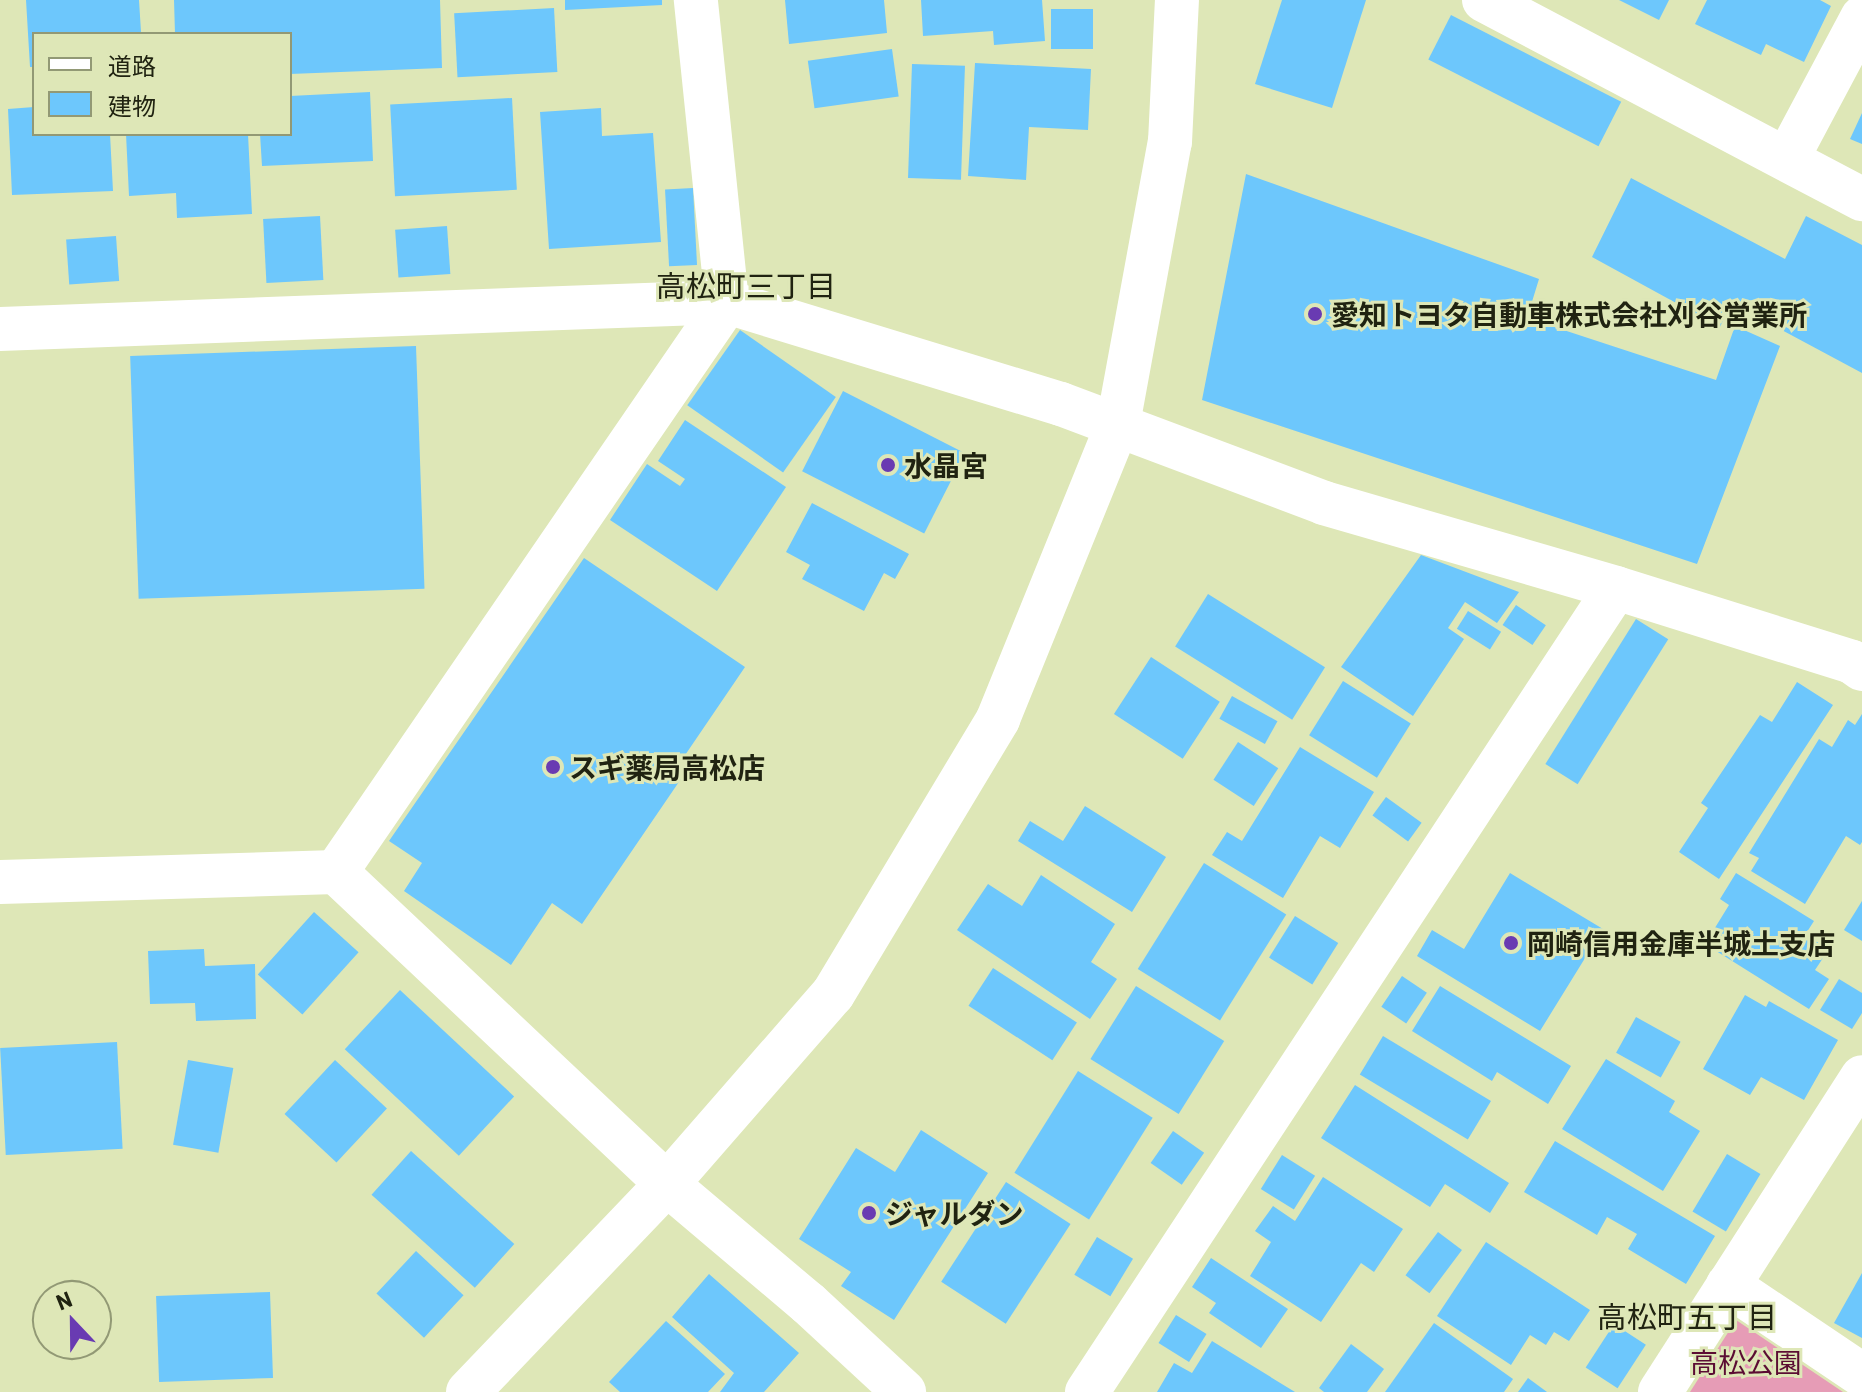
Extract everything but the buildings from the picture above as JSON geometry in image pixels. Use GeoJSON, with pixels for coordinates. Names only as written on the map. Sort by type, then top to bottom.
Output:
{"type":"FeatureCollection","features":[{"type":"Feature","properties":{"kind":"street"},"geometry":{"type":"LineString","coordinates":[[336,872],[727,302],[696,0]]}},
{"type":"Feature","properties":{"kind":"street"},"geometry":{"type":"LineString","coordinates":[[468,1392],[667,1184],[833,994],[991,732],[1118,424],[1170,142],[1177,0]]}},
{"type":"Feature","properties":{"kind":"street"},"geometry":{"type":"LineString","coordinates":[[1484,0],[1536,12],[1787,159],[1862,199]]}},
{"type":"Feature","properties":{"kind":"street"},"geometry":{"type":"LineString","coordinates":[[1787,159],[1862,18]]}},
{"type":"Feature","properties":{"kind":"street"},"geometry":{"type":"LineString","coordinates":[[0,329],[727,302],[1118,424],[1324,503],[1859,659]]}},
{"type":"Feature","properties":{"kind":"street"},"geometry":{"type":"LineString","coordinates":[[1087,1392],[1616,588]]}},
{"type":"Feature","properties":{"kind":"street"},"geometry":{"type":"LineString","coordinates":[[0,882],[336,872],[667,1184],[808,1303],[904,1392]]}},
{"type":"Feature","properties":{"kind":"street"},"geometry":{"type":"LineString","coordinates":[[1660,1392],[1862,1077]]}},
{"type":"Feature","properties":{"kind":"street"},"geometry":{"type":"LineString","coordinates":[[1728,1285],[1862,1375]]}},
{"type":"Feature","properties":{"kind":"green space","name":"高松公園"},"geometry":{"type":"Polygon","coordinates":[[[1736,1320],[1843,1392],[1690,1392],[1736,1320]]]}},
{"type":"Feature","properties":{"kind":"place","name":"愛知トヨタ自動車株式会社刈谷営業所"},"geometry":{"type":"Point","coordinates":[1315,314]}},
{"type":"Feature","properties":{"kind":"place","name":"水晶宮"},"geometry":{"type":"Point","coordinates":[888,465]}},
{"type":"Feature","properties":{"kind":"place","name":"スギ薬局高松店"},"geometry":{"type":"Point","coordinates":[553,767]}},
{"type":"Feature","properties":{"kind":"place","name":"岡崎信用金庫半城土支店"},"geometry":{"type":"Point","coordinates":[1511,943]}},
{"type":"Feature","properties":{"kind":"place","name":"ジャルダン"},"geometry":{"type":"Point","coordinates":[869,1213]}},
{"type":"Feature","properties":{"kind":"district","name":"高松町三丁目"},"geometry":{"type":"Point","coordinates":[746,285]}},
{"type":"Feature","properties":{"kind":"district","name":"高松町五丁目"},"geometry":{"type":"Point","coordinates":[1687,1316]}}]}
